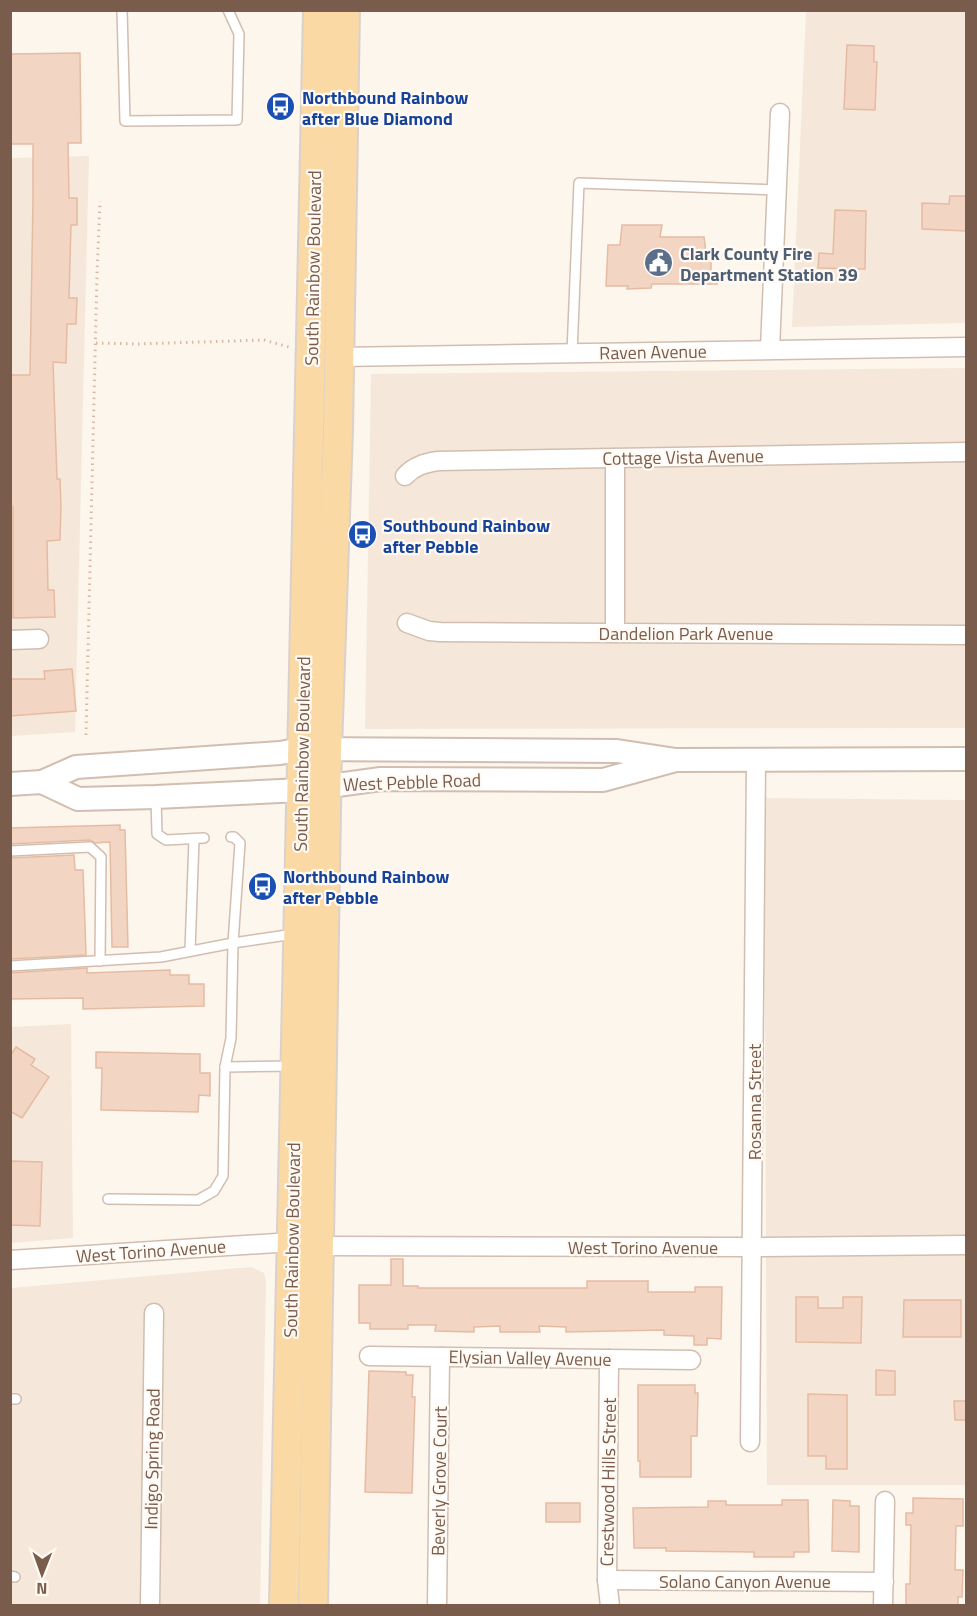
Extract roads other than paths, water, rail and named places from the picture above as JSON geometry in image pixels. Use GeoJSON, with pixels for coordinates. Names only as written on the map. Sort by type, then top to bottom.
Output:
{"type":"FeatureCollection","features":[{"type":"Feature","properties":{"kind":"main road","name":"South Rainbow Boulevard"},"geometry":{"type":"LineString","coordinates":[[286,1599],[306,1244],[314,788],[310,354],[318,10]]}},
{"type":"Feature","properties":{"kind":"main road","name":"South Rainbow Boulevard"},"geometry":{"type":"LineString","coordinates":[[314,749],[338,429],[345,10]]}},
{"type":"Feature","properties":{"kind":"main road"},"geometry":{"type":"LineString","coordinates":[[313,283],[326,295],[326,343],[332,355],[339,357]]}},
{"type":"Feature","properties":{"kind":"main road"},"geometry":{"type":"LineString","coordinates":[[310,354],[321,363],[323,412],[338,429]]}},
{"type":"Feature","properties":{"kind":"main road","name":"South Rainbow Boulevard"},"geometry":{"type":"LineString","coordinates":[[313,1605],[317,1345],[305,1323],[303,1273],[306,1244],[296,1075],[299,933],[314,788]]}},
{"type":"Feature","properties":{"kind":"street"},"geometry":{"type":"LineString","coordinates":[[770,350],[780,113]]}},
{"type":"Feature","properties":{"kind":"street","name":"Raven Avenue"},"geometry":{"type":"LineString","coordinates":[[339,357],[966,347]]}},
{"type":"Feature","properties":{"kind":"street","name":"Cottage Vista Avenue"},"geometry":{"type":"LineString","coordinates":[[405,476],[423,463],[438,461],[966,452]]}},
{"type":"Feature","properties":{"kind":"street"},"geometry":{"type":"LineString","coordinates":[[615,458],[615,633]]}},
{"type":"Feature","properties":{"kind":"street","name":"Dandelion Park Avenue"},"geometry":{"type":"LineString","coordinates":[[407,623],[429,631],[440,632],[966,635]]}},
{"type":"Feature","properties":{"kind":"street"},"geometry":{"type":"LineString","coordinates":[[10,640],[39,639]]}},
{"type":"Feature","properties":{"kind":"street","name":"West Pebble Road"},"geometry":{"type":"LineString","coordinates":[[10,783],[42,782],[76,767],[314,749],[616,751],[676,760],[966,759]]}},
{"type":"Feature","properties":{"kind":"street","name":"West Pebble Road"},"geometry":{"type":"LineString","coordinates":[[42,782],[78,799],[156,797],[314,788],[381,779],[603,780],[676,760]]}},
{"type":"Feature","properties":{"kind":"street","name":"Rosanna Street"},"geometry":{"type":"LineString","coordinates":[[750,1442],[756,761]]}},
{"type":"Feature","properties":{"kind":"street","name":"West Torino Avenue"},"geometry":{"type":"LineString","coordinates":[[10,1260],[306,1244],[752,1247],[966,1245]]}},
{"type":"Feature","properties":{"kind":"street","name":"Indigo Spring Road"},"geometry":{"type":"LineString","coordinates":[[150,1605],[154,1313]]}},
{"type":"Feature","properties":{"kind":"street","name":"Elysian Valley Avenue"},"geometry":{"type":"LineString","coordinates":[[369,1356],[692,1360]]}},
{"type":"Feature","properties":{"kind":"street","name":"Beverly Grove Court"},"geometry":{"type":"LineString","coordinates":[[437,1605],[440,1357]]}},
{"type":"Feature","properties":{"kind":"street","name":"Crestwood Hills Street"},"geometry":{"type":"LineString","coordinates":[[609,1359],[607,1580],[610,1605]]}},
{"type":"Feature","properties":{"kind":"street"},"geometry":{"type":"LineString","coordinates":[[883,1605],[885,1501]]}},
{"type":"Feature","properties":{"kind":"street","name":"Solano Canyon Avenue"},"geometry":{"type":"LineString","coordinates":[[607,1580],[884,1582]]}},
{"type":"Feature","properties":{"kind":"lane"},"geometry":{"type":"LineString","coordinates":[[122,10],[125,121],[237,120],[239,34],[228,10]]}},
{"type":"Feature","properties":{"kind":"lane"},"geometry":{"type":"LineString","coordinates":[[572,353],[579,183],[777,190]]}},
{"type":"Feature","properties":{"kind":"lane"},"geometry":{"type":"LineString","coordinates":[[156,797],[157,834],[166,840],[204,838]]}},
{"type":"Feature","properties":{"kind":"lane"},"geometry":{"type":"LineString","coordinates":[[108,1198],[198,1200],[214,1191],[223,1176],[225,1067],[231,1038],[235,869],[240,843],[231,837]]}},
{"type":"Feature","properties":{"kind":"lane"},"geometry":{"type":"LineString","coordinates":[[190,951],[194,839]]}},
{"type":"Feature","properties":{"kind":"lane"},"geometry":{"type":"LineString","coordinates":[[10,852],[90,847],[101,857],[100,961]]}},
{"type":"Feature","properties":{"kind":"lane"},"geometry":{"type":"LineString","coordinates":[[193,869],[203,869]]}},
{"type":"Feature","properties":{"kind":"lane"},"geometry":{"type":"LineString","coordinates":[[192,895],[202,894]]}},
{"type":"Feature","properties":{"kind":"lane"},"geometry":{"type":"LineString","coordinates":[[10,966],[161,957],[299,933]]}},
{"type":"Feature","properties":{"kind":"lane"},"geometry":{"type":"LineString","coordinates":[[225,1067],[296,1075]]}},
{"type":"Feature","properties":{"kind":"place","name":"Northbound Rainbow after Blue Diamond"},"geometry":{"type":"Point","coordinates":[281,107]}},
{"type":"Feature","properties":{"kind":"place","name":"Clark County Fire Department Station 39"},"geometry":{"type":"Point","coordinates":[659,263]}},
{"type":"Feature","properties":{"kind":"place","name":"Southbound Rainbow after Pebble"},"geometry":{"type":"Point","coordinates":[362,535]}},
{"type":"Feature","properties":{"kind":"place","name":"Northbound Rainbow after Pebble"},"geometry":{"type":"Point","coordinates":[262,886]}}]}
